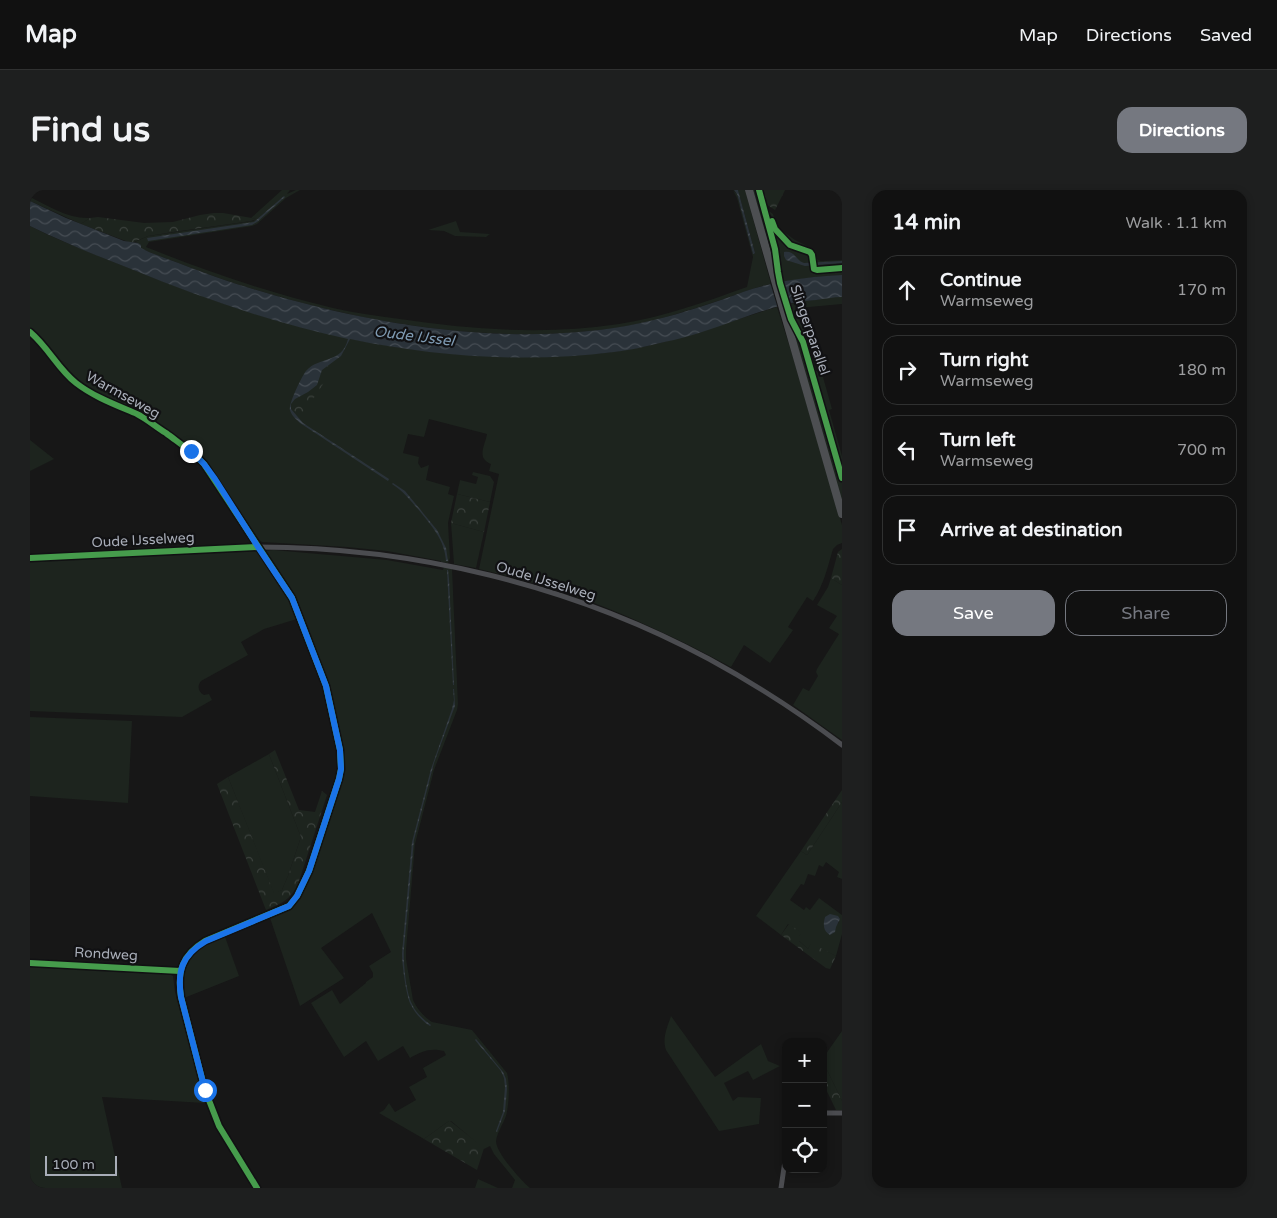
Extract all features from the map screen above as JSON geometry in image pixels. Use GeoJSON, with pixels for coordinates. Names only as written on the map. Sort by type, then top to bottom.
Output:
{"type":"FeatureCollection","features":[{"type":"Feature","properties":{"kind":"main road","name":"Slingerparallel"},"geometry":{"type":"LineString","coordinates":[[749,190],[842,514]]}},
{"type":"Feature","properties":{"kind":"street"},"geometry":{"type":"LineString","coordinates":[[759,190],[766,214]]}},
{"type":"Feature","properties":{"kind":"street","name":"Warmseweg"},"geometry":{"type":"LineString","coordinates":[[30,332],[75,383],[106,401],[152,423],[198,458],[215,479],[292,598],[326,686],[340,750],[341,769],[309,871],[297,896],[289,906],[196,947],[180,971]]}},
{"type":"Feature","properties":{"kind":"street","name":"Oude IJsselweg"},"geometry":{"type":"LineString","coordinates":[[30,558],[258,547],[364,553],[410,559],[475,572],[566,597],[634,623],[709,659],[776,698],[842,746]]}},
{"type":"Feature","properties":{"kind":"street","name":"Rondweg"},"geometry":{"type":"LineString","coordinates":[[30,963],[180,971]]}},
{"type":"Feature","properties":{"kind":"street"},"geometry":{"type":"LineString","coordinates":[[180,971],[181,997],[205,1090],[219,1126],[257,1188]]}},
{"type":"Feature","properties":{"kind":"street"},"geometry":{"type":"LineString","coordinates":[[827,1113],[842,1113]]}},
{"type":"Feature","properties":{"kind":"street"},"geometry":{"type":"LineString","coordinates":[[782,1188],[784,1173]]}},
{"type":"Feature","properties":{"kind":"green space"},"geometry":{"type":"Polygon","coordinates":[[[282,190],[290,190],[287,194],[300,190],[286,198],[257,224],[149,242],[146,247],[215,273],[262,288],[333,308],[375,316],[455,326],[510,330],[592,327],[619,324],[668,313],[747,287],[753,257],[737,198],[733,190],[737,194],[754,254],[738,190],[745,190],[771,284],[673,315],[622,327],[576,332],[482,333],[389,322],[297,302],[201,272],[140,248],[138,243],[135,242],[148,236],[253,221],[256,219],[251,218],[282,190]]]}},
{"type":"Feature","properties":{"kind":"green space"},"geometry":{"type":"Polygon","coordinates":[[[751,190],[757,190],[773,247],[777,274],[751,190]]]}},
{"type":"Feature","properties":{"kind":"green space"},"geometry":{"type":"Polygon","coordinates":[[[763,190],[785,190],[775,210],[766,204],[763,190]]]}},
{"type":"Feature","properties":{"kind":"green space"},"geometry":{"type":"Polygon","coordinates":[[[30,197],[66,214],[90,218],[81,224],[30,201],[30,197]]]}},
{"type":"Feature","properties":{"kind":"green space"},"geometry":{"type":"Polygon","coordinates":[[[766,209],[773,214],[777,227],[795,240],[811,248],[818,260],[842,260],[842,267],[815,268],[810,251],[791,245],[776,229],[771,215],[766,212],[766,209]]]}},
{"type":"Feature","properties":{"kind":"green space"},"geometry":{"type":"Polygon","coordinates":[[[214,213],[257,219],[148,236],[131,243],[81,224],[90,218],[98,217],[144,223],[173,222],[214,213]]]}},
{"type":"Feature","properties":{"kind":"green space"},"geometry":{"type":"Polygon","coordinates":[[[769,219],[771,219],[775,230],[789,245],[809,252],[813,269],[817,271],[842,269],[842,275],[782,282],[777,250],[769,219]]]}},
{"type":"Feature","properties":{"kind":"green space"},"geometry":{"type":"Polygon","coordinates":[[[456,221],[460,232],[490,234],[486,237],[455,236],[444,231],[428,230],[456,221]]]}},
{"type":"Feature","properties":{"kind":"green space"},"geometry":{"type":"Polygon","coordinates":[[[30,226],[69,244],[185,290],[286,323],[389,346],[442,353],[495,356],[550,356],[611,352],[669,341],[777,307],[842,525],[842,543],[833,549],[817,595],[813,601],[807,597],[788,627],[793,630],[770,663],[744,645],[731,667],[670,636],[607,608],[553,589],[479,569],[499,474],[489,471],[491,464],[486,461],[483,455],[487,434],[429,419],[424,437],[408,434],[403,453],[419,457],[418,463],[421,468],[429,465],[426,480],[450,487],[448,494],[454,496],[448,523],[450,558],[448,563],[387,551],[262,542],[254,534],[211,467],[199,454],[151,420],[106,399],[84,385],[30,329],[30,226]]]}},
{"type":"Feature","properties":{"kind":"green space"},"geometry":{"type":"Polygon","coordinates":[[[842,297],[842,304],[798,308],[816,371],[821,370],[832,409],[829,410],[842,456],[842,473],[803,341],[788,304],[842,297]]]}},
{"type":"Feature","properties":{"kind":"green space"},"geometry":{"type":"Polygon","coordinates":[[[788,313],[801,342],[842,482],[842,504],[788,313]]]}},
{"type":"Feature","properties":{"kind":"green space"},"geometry":{"type":"Polygon","coordinates":[[[336,361],[338,362],[303,414],[297,414],[293,409],[293,403],[312,391],[317,385],[324,369],[336,361]]]}},
{"type":"Feature","properties":{"kind":"green space"},"geometry":{"type":"Polygon","coordinates":[[[30,440],[54,459],[30,471],[30,440]]]}},
{"type":"Feature","properties":{"kind":"green space"},"geometry":{"type":"Polygon","coordinates":[[[473,472],[490,476],[494,482],[490,502],[457,494],[460,480],[476,484],[478,477],[472,475],[473,472]]]}},
{"type":"Feature","properties":{"kind":"green space"},"geometry":{"type":"Polygon","coordinates":[[[457,494],[490,502],[484,532],[451,523],[457,494]]]}},
{"type":"Feature","properties":{"kind":"green space"},"geometry":{"type":"Polygon","coordinates":[[[451,523],[484,532],[476,568],[454,564],[451,523]]]}},
{"type":"Feature","properties":{"kind":"green space"},"geometry":{"type":"Polygon","coordinates":[[[842,549],[842,585],[831,578],[838,552],[842,549]]]}},
{"type":"Feature","properties":{"kind":"green space"},"geometry":{"type":"Polygon","coordinates":[[[253,550],[258,552],[280,584],[290,601],[297,619],[264,629],[241,642],[248,655],[201,681],[199,685],[200,692],[204,695],[209,694],[212,700],[182,717],[30,711],[30,562],[253,550]]]}},
{"type":"Feature","properties":{"kind":"green space"},"geometry":{"type":"Polygon","coordinates":[[[273,550],[387,560],[443,570],[444,567],[452,569],[458,704],[434,770],[415,844],[406,959],[413,1000],[421,1013],[432,1022],[472,1030],[507,1073],[509,1088],[507,1112],[496,1141],[497,1146],[515,1173],[530,1188],[512,1188],[515,1180],[494,1154],[490,1146],[484,1149],[451,1121],[424,1139],[379,1113],[389,1103],[395,1112],[416,1100],[409,1087],[427,1077],[423,1068],[446,1055],[444,1051],[426,1051],[410,1058],[403,1046],[378,1061],[366,1041],[344,1057],[311,1003],[332,990],[340,1004],[373,977],[369,966],[391,952],[372,913],[321,948],[344,978],[300,1006],[269,915],[288,907],[304,887],[343,769],[343,758],[334,711],[321,663],[294,593],[266,553],[266,551],[273,550]]]}},
{"type":"Feature","properties":{"kind":"green space"},"geometry":{"type":"Polygon","coordinates":[[[831,578],[842,585],[842,740],[793,705],[803,688],[809,691],[818,676],[817,669],[839,634],[829,628],[837,616],[817,605],[831,578]]]}},
{"type":"Feature","properties":{"kind":"green space"},"geometry":{"type":"Polygon","coordinates":[[[30,717],[132,721],[128,803],[30,796],[30,717]]]}},
{"type":"Feature","properties":{"kind":"green space"},"geometry":{"type":"Polygon","coordinates":[[[275,750],[299,810],[315,812],[322,791],[327,795],[298,884],[292,894],[285,900],[266,910],[217,784],[228,777],[274,893],[282,890],[301,837],[269,754],[275,750]]]}},
{"type":"Feature","properties":{"kind":"green space"},"geometry":{"type":"Polygon","coordinates":[[[269,754],[301,837],[282,890],[274,894],[228,777],[269,754]]]}},
{"type":"Feature","properties":{"kind":"green space"},"geometry":{"type":"Polygon","coordinates":[[[842,790],[842,802],[807,855],[801,851],[842,790]]]}},
{"type":"Feature","properties":{"kind":"green space"},"geometry":{"type":"Polygon","coordinates":[[[842,802],[842,879],[837,877],[839,872],[826,862],[823,867],[819,865],[815,876],[808,874],[804,885],[801,884],[790,900],[804,910],[806,907],[810,910],[819,898],[842,915],[842,934],[836,956],[811,944],[808,949],[799,941],[801,933],[788,924],[781,935],[756,916],[801,851],[807,855],[842,802]],[[825,917],[824,924],[835,932],[835,927],[839,922],[825,917]]]}},
{"type":"Feature","properties":{"kind":"green space"},"geometry":{"type":"Polygon","coordinates":[[[789,924],[802,933],[799,936],[799,941],[808,949],[811,943],[836,956],[830,969],[781,935],[789,924]]]}},
{"type":"Feature","properties":{"kind":"green space"},"geometry":{"type":"Polygon","coordinates":[[[224,934],[239,976],[184,998],[182,984],[184,970],[189,957],[199,947],[224,934]]]}},
{"type":"Feature","properties":{"kind":"green space"},"geometry":{"type":"Polygon","coordinates":[[[30,965],[169,974],[173,976],[175,992],[205,1103],[102,1097],[122,1188],[30,1188],[30,965]]]}},
{"type":"Feature","properties":{"kind":"green space"},"geometry":{"type":"Polygon","coordinates":[[[671,1016],[715,1077],[761,1044],[768,1061],[780,1066],[753,1080],[748,1071],[724,1083],[733,1101],[738,1097],[761,1098],[759,1124],[719,1131],[666,1050],[665,1037],[671,1016]]]}},
{"type":"Feature","properties":{"kind":"green space"},"geometry":{"type":"Polygon","coordinates":[[[842,1031],[842,1101],[827,1070],[827,1052],[842,1031]]]}},
{"type":"Feature","properties":{"kind":"green space"},"geometry":{"type":"Polygon","coordinates":[[[827,1070],[842,1101],[842,1110],[836,1110],[827,1091],[827,1070]]]}},
{"type":"Feature","properties":{"kind":"green space"},"geometry":{"type":"Polygon","coordinates":[[[449,1121],[484,1148],[477,1170],[424,1139],[449,1121]]]}},
{"type":"Feature","properties":{"kind":"green space"},"geometry":{"type":"Polygon","coordinates":[[[478,1179],[498,1188],[475,1188],[478,1179]]]}},
{"type":"Feature","properties":{"kind":"water"},"geometry":{"type":"Polygon","coordinates":[[[734,190],[738,190],[754,254],[737,194],[734,190]]]}},
{"type":"Feature","properties":{"kind":"water"},"geometry":{"type":"Polygon","coordinates":[[[284,196],[252,225],[148,241],[147,238],[254,222],[284,196]]]}},
{"type":"Feature","properties":{"kind":"water","name":"Oude IJssel"},"geometry":{"type":"Polygon","coordinates":[[[30,201],[66,218],[124,241],[138,243],[141,245],[141,248],[149,252],[240,285],[343,313],[438,329],[485,333],[533,334],[580,332],[626,326],[688,311],[761,286],[823,276],[842,275],[842,297],[786,304],[702,332],[629,350],[581,355],[515,357],[448,354],[350,339],[341,356],[322,370],[317,385],[295,399],[291,404],[291,409],[303,423],[389,479],[388,481],[300,423],[290,410],[290,407],[293,397],[306,371],[317,363],[336,356],[345,347],[348,339],[320,333],[211,300],[67,243],[30,226],[30,201]]]}},
{"type":"Feature","properties":{"kind":"water"},"geometry":{"type":"Polygon","coordinates":[[[784,252],[793,254],[804,263],[842,261],[842,263],[805,266],[786,260],[784,252]]]}},
{"type":"Feature","properties":{"kind":"water"},"geometry":{"type":"Polygon","coordinates":[[[393,483],[405,491],[437,530],[446,548],[448,561],[446,561],[443,546],[432,527],[393,483]]]}},
{"type":"Feature","properties":{"kind":"water"},"geometry":{"type":"Polygon","coordinates":[[[447,570],[449,579],[454,685],[453,685],[447,570]]]}},
{"type":"Feature","properties":{"kind":"water"},"geometry":{"type":"Polygon","coordinates":[[[453,689],[455,706],[434,763],[414,840],[404,948],[405,977],[410,999],[415,1010],[430,1026],[417,1014],[409,1001],[405,980],[402,953],[412,842],[431,769],[452,709],[454,700],[453,689]]]}},
{"type":"Feature","properties":{"kind":"water"},"geometry":{"type":"Polygon","coordinates":[[[830,914],[838,916],[840,919],[835,932],[830,935],[824,925],[825,917],[830,914]]]}},
{"type":"Feature","properties":{"kind":"water"},"geometry":{"type":"Polygon","coordinates":[[[476,1039],[503,1072],[506,1079],[505,1111],[497,1132],[503,1112],[504,1078],[501,1071],[476,1039]]]}},
{"type":"Feature","properties":{"kind":"pier"},"geometry":{"type":"Polygon","coordinates":[[[782,279],[789,306],[778,309],[770,282],[782,279]]]}},
{"type":"Feature","properties":{"kind":"cycle path"},"geometry":{"type":"LineString","coordinates":[[759,190],[775,249],[780,283],[791,319],[803,342],[842,478]]}},
{"type":"Feature","properties":{"kind":"cycle path"},"geometry":{"type":"LineString","coordinates":[[772,221],[775,229],[790,245],[810,252],[814,269],[842,268]]}},
{"type":"Feature","properties":{"kind":"cycle path"},"geometry":{"type":"LineString","coordinates":[[30,332],[76,383],[98,397],[144,418],[186,448],[204,464],[292,598],[326,686],[340,750],[341,769],[309,871],[297,896],[289,906],[197,946],[186,958],[180,979],[181,997],[205,1090],[219,1126],[257,1188]]}},
{"type":"Feature","properties":{"kind":"cycle path"},"geometry":{"type":"LineString","coordinates":[[30,558],[258,547]]}},
{"type":"Feature","properties":{"kind":"cycle path"},"geometry":{"type":"LineString","coordinates":[[30,963],[180,971]]}},
{"type":"Feature","properties":{"kind":"route"},"geometry":{"type":"LineString","coordinates":[[191,451],[215,479],[298,610],[326,686],[340,750],[341,769],[309,871],[297,896],[289,906],[196,947],[184,962],[180,971],[181,997],[205,1090]]}}]}
